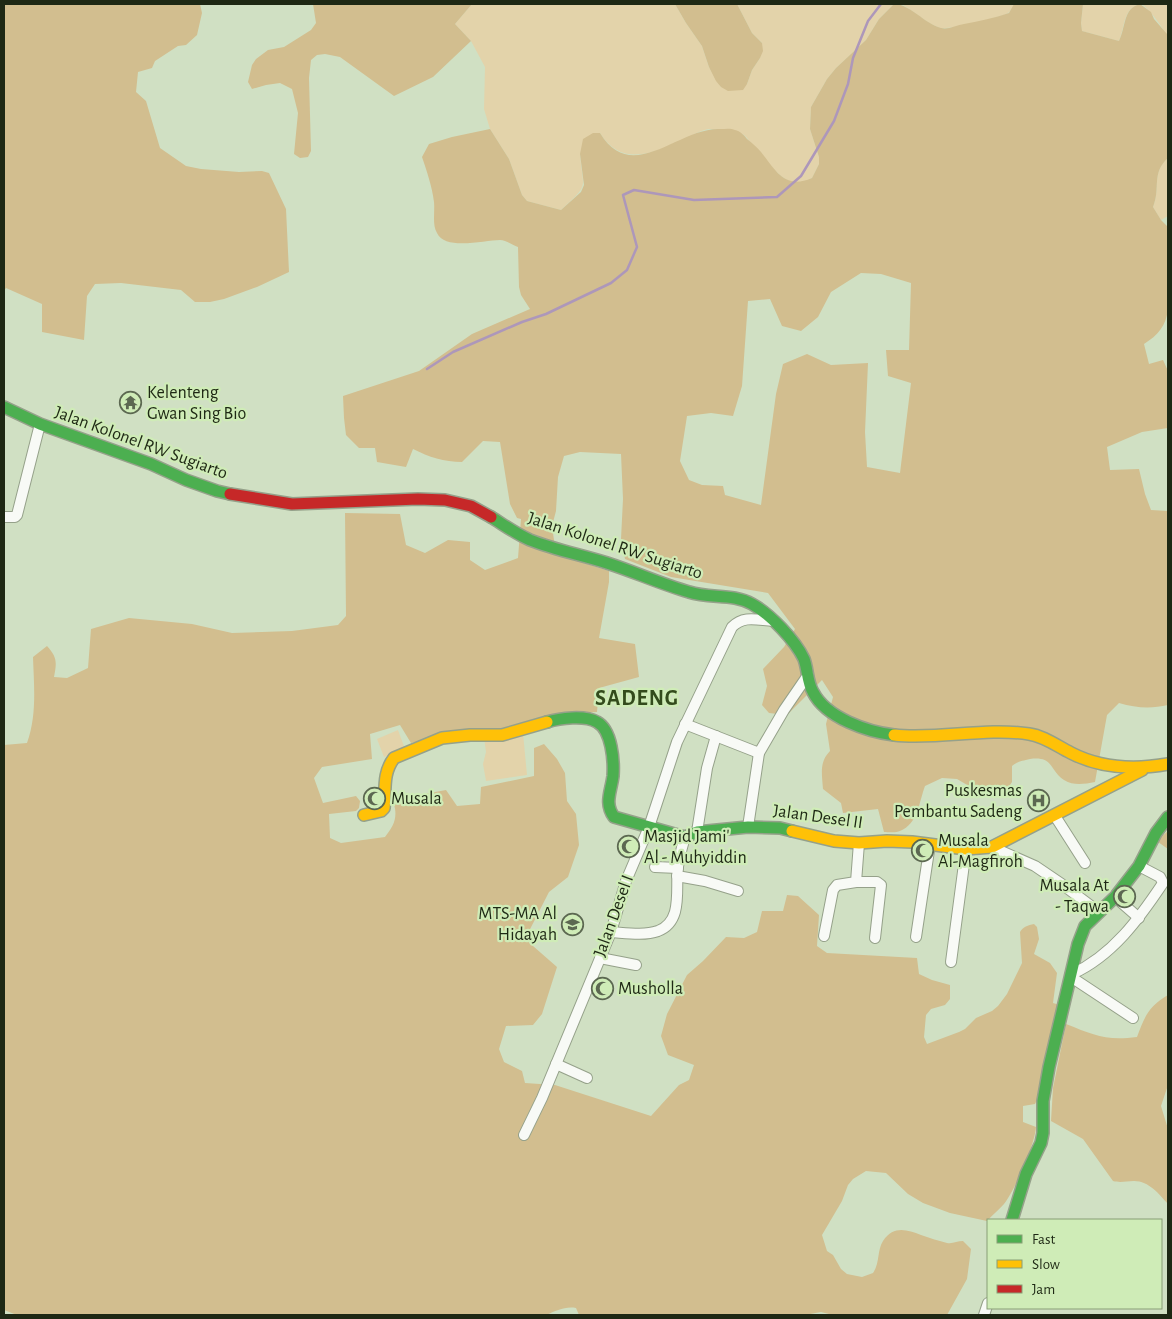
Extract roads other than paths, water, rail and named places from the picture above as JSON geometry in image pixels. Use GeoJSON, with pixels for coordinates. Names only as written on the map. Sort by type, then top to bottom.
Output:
{"type":"FeatureCollection","features":[{"type":"Feature","properties":{"kind":"street","name":"Jalan Kolonel RW Sugiarto"},"geometry":{"type":"LineString","coordinates":[[4,407],[40,424],[151,464],[186,480],[217,491],[292,504],[418,499],[460,502],[537,543],[587,556],[691,593],[732,596],[744,599],[760,609],[773,621],[803,658],[813,692],[820,702],[828,709],[863,729],[895,736],[924,738],[1005,732],[1028,734],[1047,740],[1087,761],[1106,766],[1144,769],[1168,764]]}},
{"type":"Feature","properties":{"kind":"street"},"geometry":{"type":"LineString","coordinates":[[4,517],[14,517],[17,515],[40,424]]}},
{"type":"Feature","properties":{"kind":"street","name":"Jalan Desel I"},"geometry":{"type":"LineString","coordinates":[[524,1135],[542,1098],[611,932],[626,881],[649,827],[665,774],[685,724],[732,627],[738,621],[745,619],[773,621]]}},
{"type":"Feature","properties":{"kind":"street"},"geometry":{"type":"LineString","coordinates":[[748,827],[759,753],[784,710],[808,675]]}},
{"type":"Feature","properties":{"kind":"street"},"geometry":{"type":"LineString","coordinates":[[364,815],[381,811],[384,808],[384,773],[388,764],[394,758],[442,738],[470,735],[502,735],[561,718],[590,719],[598,722],[604,728],[613,752],[613,775],[609,810],[614,817],[685,837],[677,872],[676,908],[674,915],[665,927],[644,934],[611,932]]}},
{"type":"Feature","properties":{"kind":"street"},"geometry":{"type":"LineString","coordinates":[[685,724],[759,753]]}},
{"type":"Feature","properties":{"kind":"street"},"geometry":{"type":"LineString","coordinates":[[697,832],[707,768],[716,736]]}},
{"type":"Feature","properties":{"kind":"street","name":"Jalan Desel II"},"geometry":{"type":"LineString","coordinates":[[685,837],[697,832],[748,827],[780,828],[834,840],[860,843],[887,840],[966,849],[992,848],[1144,769]]}},
{"type":"Feature","properties":{"kind":"street"},"geometry":{"type":"LineString","coordinates":[[1056,816],[1086,863]]}},
{"type":"Feature","properties":{"kind":"street"},"geometry":{"type":"LineString","coordinates":[[1012,1219],[1026,1174],[1038,1154],[1042,1138],[1043,1101],[1049,1067],[1072,976],[1078,944],[1085,926],[1115,897],[1139,866],[1156,833],[1168,817]]}},
{"type":"Feature","properties":{"kind":"street"},"geometry":{"type":"LineString","coordinates":[[856,882],[860,843]]}},
{"type":"Feature","properties":{"kind":"street"},"geometry":{"type":"LineString","coordinates":[[916,937],[930,844]]}},
{"type":"Feature","properties":{"kind":"street"},"geometry":{"type":"LineString","coordinates":[[992,848],[1035,866],[1063,884],[1099,912]]}},
{"type":"Feature","properties":{"kind":"street"},"geometry":{"type":"LineString","coordinates":[[951,962],[966,849]]}},
{"type":"Feature","properties":{"kind":"street"},"geometry":{"type":"LineString","coordinates":[[1072,976],[1108,950],[1139,918],[1163,883],[1160,877],[1139,866]]}},
{"type":"Feature","properties":{"kind":"street"},"geometry":{"type":"LineString","coordinates":[[655,867],[738,891]]}},
{"type":"Feature","properties":{"kind":"street"},"geometry":{"type":"LineString","coordinates":[[824,936],[833,890],[837,884],[877,882],[881,885],[875,938]]}},
{"type":"Feature","properties":{"kind":"street"},"geometry":{"type":"LineString","coordinates":[[1115,897],[1139,918]]}},
{"type":"Feature","properties":{"kind":"street"},"geometry":{"type":"LineString","coordinates":[[600,958],[636,965]]}},
{"type":"Feature","properties":{"kind":"street"},"geometry":{"type":"LineString","coordinates":[[1072,976],[1133,1018]]}},
{"type":"Feature","properties":{"kind":"street"},"geometry":{"type":"LineString","coordinates":[[556,1064],[587,1078]]}},
{"type":"Feature","properties":{"kind":"waterway"},"geometry":{"type":"LineString","coordinates":[[427,369],[453,352],[522,322],[546,314],[611,283],[627,270],[637,247],[623,195],[634,190],[694,200],[777,197],[801,176],[834,121],[848,84],[853,58],[868,21],[881,4]]}},
{"type":"Feature","properties":{"kind":"place","name":"Kelenteng Gwan Sing Bio"},"geometry":{"type":"Point","coordinates":[131,403]}},
{"type":"Feature","properties":{"kind":"place","name":"Musala"},"geometry":{"type":"Point","coordinates":[375,799]}},
{"type":"Feature","properties":{"kind":"place","name":"Puskesmas Pembantu Sadeng"},"geometry":{"type":"Point","coordinates":[1038,801]}},
{"type":"Feature","properties":{"kind":"place","name":"Masjid Jami' Al - Muhyiddin"},"geometry":{"type":"Point","coordinates":[628,847]}},
{"type":"Feature","properties":{"kind":"place","name":"Musala Al-Magfiroh"},"geometry":{"type":"Point","coordinates":[922,851]}},
{"type":"Feature","properties":{"kind":"place","name":"Musala At - Taqwa"},"geometry":{"type":"Point","coordinates":[1125,896]}},
{"type":"Feature","properties":{"kind":"place","name":"MTS-MA Al Hidayah"},"geometry":{"type":"Point","coordinates":[573,924]}},
{"type":"Feature","properties":{"kind":"place","name":"Musholla"},"geometry":{"type":"Point","coordinates":[602,989]}},
{"type":"Feature","properties":{"kind":"district","name":"SADENG"},"geometry":{"type":"Point","coordinates":[637,698]}}]}
